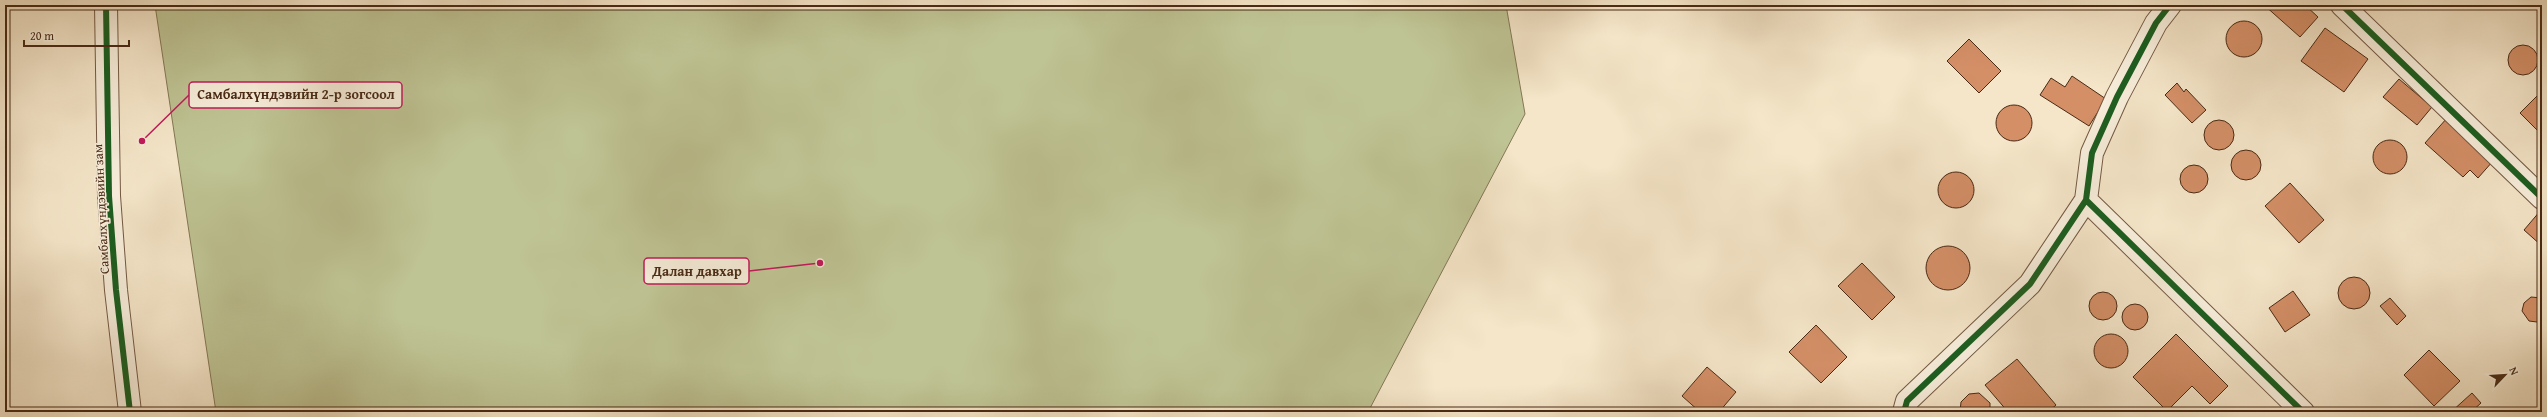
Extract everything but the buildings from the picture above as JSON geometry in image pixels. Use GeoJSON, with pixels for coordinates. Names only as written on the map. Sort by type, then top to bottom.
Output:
{"type":"FeatureCollection","features":[{"type":"Feature","properties":{"kind":"street","name":"Самбалхүндэвийн зам"},"geometry":{"type":"LineString","coordinates":[[106,5],[109,196],[116,290],[130,412]]}},
{"type":"Feature","properties":{"kind":"street"},"geometry":{"type":"LineString","coordinates":[[1904,412],[1907,401],[2030,284],[2086,200],[2092,153],[2117,97],[2156,23],[2170,5]]}},
{"type":"Feature","properties":{"kind":"street"},"geometry":{"type":"LineString","coordinates":[[2342,5],[2542,198]]}},
{"type":"Feature","properties":{"kind":"street"},"geometry":{"type":"LineString","coordinates":[[2086,200],[2303,412]]}},
{"type":"Feature","properties":{"kind":"green space"},"geometry":{"type":"Polygon","coordinates":[[[155,5],[1506,5],[1525,114],[1368,412],[216,412],[155,5]]]}},
{"type":"Feature","properties":{"kind":"cycle path"},"geometry":{"type":"LineString","coordinates":[[106,5],[109,196],[116,290],[130,412]]}},
{"type":"Feature","properties":{"kind":"cycle path"},"geometry":{"type":"LineString","coordinates":[[1904,412],[1907,401],[2030,284],[2086,200],[2092,153],[2117,97],[2156,23],[2170,5]]}},
{"type":"Feature","properties":{"kind":"cycle path"},"geometry":{"type":"LineString","coordinates":[[2342,5],[2542,198]]}},
{"type":"Feature","properties":{"kind":"cycle path"},"geometry":{"type":"LineString","coordinates":[[2086,200],[2303,412]]}},
{"type":"Feature","properties":{"kind":"place","name":"Самбалхүндэвийн 2-р зогсоол"},"geometry":{"type":"Point","coordinates":[142,141]}},
{"type":"Feature","properties":{"kind":"place","name":"Далан давхар"},"geometry":{"type":"Point","coordinates":[820,263]}}]}
